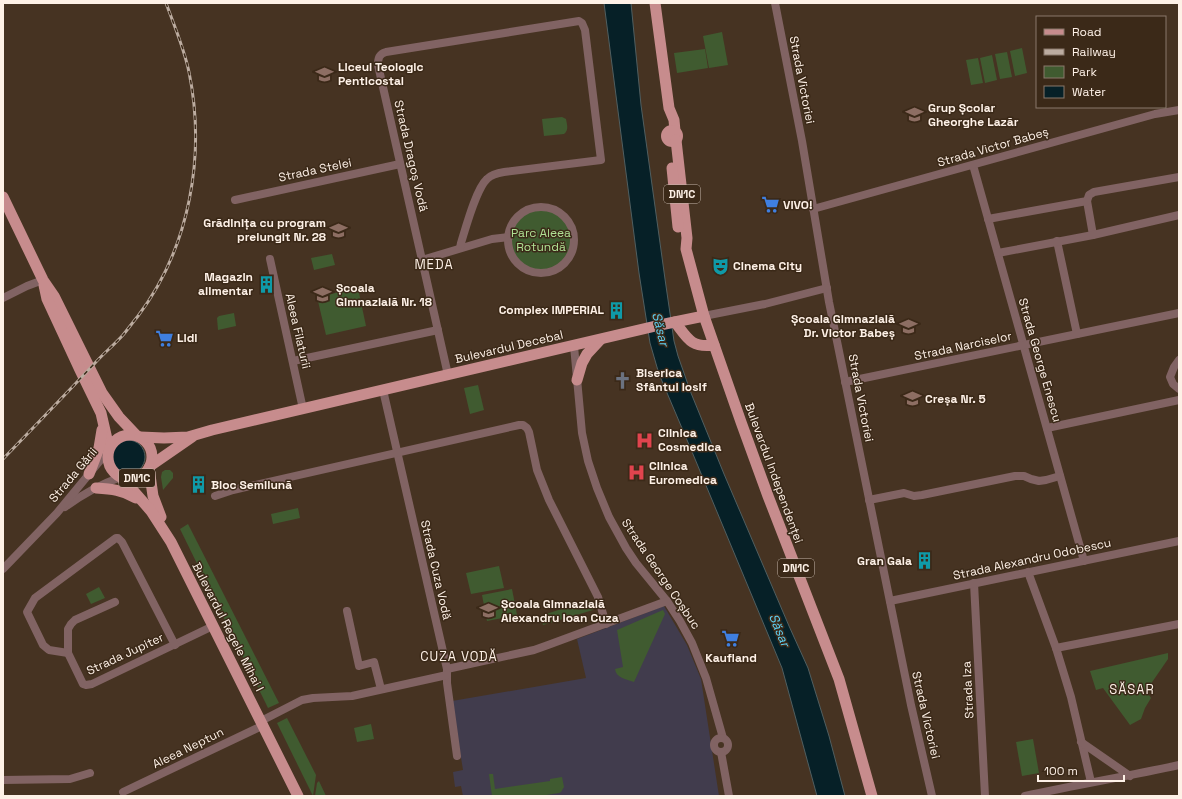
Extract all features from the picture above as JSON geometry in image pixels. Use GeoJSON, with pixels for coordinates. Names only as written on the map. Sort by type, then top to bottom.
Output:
{"type":"FeatureCollection","features":[{"type":"Feature","properties":{"kind":"main road","name":"Bulevardul Independenței"},"geometry":{"type":"LineString","coordinates":[[655,3],[669,108],[674,120],[672,136],[680,239],[686,249],[704,316],[768,496],[839,679],[872,796]]}},
{"type":"Feature","properties":{"kind":"main road","name":"DN1C"},"geometry":{"type":"LineString","coordinates":[[3,197],[43,280],[54,296],[102,393],[119,417],[138,436],[147,442],[151,450],[152,458],[149,467],[144,474],[137,478],[122,478],[111,470],[108,458],[109,450],[101,413],[47,299],[43,280]]}},
{"type":"Feature","properties":{"kind":"main road","name":"Bulevardul Decebal"},"geometry":{"type":"LineString","coordinates":[[138,436],[164,438],[188,437],[383,390],[704,316]]}},
{"type":"Feature","properties":{"kind":"main road"},"geometry":{"type":"LineString","coordinates":[[675,322],[685,337],[690,341],[705,346],[714,345]]}},
{"type":"Feature","properties":{"kind":"main road"},"geometry":{"type":"LineString","coordinates":[[577,380],[582,363],[587,354],[600,340]]}},
{"type":"Feature","properties":{"kind":"main road"},"geometry":{"type":"LineString","coordinates":[[119,417],[142,430],[164,438]]}},
{"type":"Feature","properties":{"kind":"main road"},"geometry":{"type":"LineString","coordinates":[[89,474],[99,448],[103,422]]}},
{"type":"Feature","properties":{"kind":"main road"},"geometry":{"type":"LineString","coordinates":[[109,450],[112,443],[117,438],[129,434],[138,436]]}},
{"type":"Feature","properties":{"kind":"main road","name":"Bulevardul Decebal"},"geometry":{"type":"LineString","coordinates":[[149,467],[197,434]]}},
{"type":"Feature","properties":{"kind":"main road"},"geometry":{"type":"LineString","coordinates":[[96,488],[120,490],[150,503],[157,472],[168,453]]}},
{"type":"Feature","properties":{"kind":"main road","name":"Bulevardul Regele Mihai I"},"geometry":{"type":"LineString","coordinates":[[149,467],[151,511],[171,542]]}},
{"type":"Feature","properties":{"kind":"main road","name":"Bulevardul Regele Mihai I"},"geometry":{"type":"LineString","coordinates":[[122,478],[150,503],[161,516],[171,542],[298,796]]}},
{"type":"Feature","properties":{"kind":"street","name":"Strada Victoriei"},"geometry":{"type":"LineString","coordinates":[[775,3],[845,382],[911,705],[932,796]]}},
{"type":"Feature","properties":{"kind":"street","name":"Strada Dragoș Vodă"},"geometry":{"type":"LineString","coordinates":[[448,375],[378,65],[379,56],[386,52],[579,21],[586,30],[601,160],[504,172],[492,175],[486,180],[478,192],[460,248]]}},
{"type":"Feature","properties":{"kind":"street","name":"Strada Victor Babeș"},"geometry":{"type":"LineString","coordinates":[[813,209],[1155,114],[1179,110]]}},
{"type":"Feature","properties":{"kind":"street","name":"Strada Stelei"},"geometry":{"type":"LineString","coordinates":[[235,200],[400,164]]}},
{"type":"Feature","properties":{"kind":"street","name":"Strada George Enescu"},"geometry":{"type":"LineString","coordinates":[[973,165],[1084,561]]}},
{"type":"Feature","properties":{"kind":"street"},"geometry":{"type":"LineString","coordinates":[[1093,234],[1087,201],[1089,195],[1094,192],[1179,177]]}},
{"type":"Feature","properties":{"kind":"street"},"geometry":{"type":"LineString","coordinates":[[988,219],[1087,201]]}},
{"type":"Feature","properties":{"kind":"street"},"geometry":{"type":"LineString","coordinates":[[535,208],[546,208],[556,211],[566,219],[572,232],[574,242],[569,258],[562,266],[552,271],[536,273],[517,263],[509,249],[508,237],[511,228],[520,215],[535,208]]}},
{"type":"Feature","properties":{"kind":"street"},"geometry":{"type":"LineString","coordinates":[[998,253],[1179,216]]}},
{"type":"Feature","properties":{"kind":"street"},"geometry":{"type":"LineString","coordinates":[[422,260],[492,239],[508,237]]}},
{"type":"Feature","properties":{"kind":"street"},"geometry":{"type":"LineString","coordinates":[[1057,242],[1077,334]]}},
{"type":"Feature","properties":{"kind":"street","name":"Aleea Filaturii"},"geometry":{"type":"LineString","coordinates":[[270,259],[303,409]]}},
{"type":"Feature","properties":{"kind":"street"},"geometry":{"type":"LineString","coordinates":[[3,298],[26,286],[43,280]]}},
{"type":"Feature","properties":{"kind":"street","name":"Bulevardul Decebal"},"geometry":{"type":"LineString","coordinates":[[704,316],[765,304],[827,288]]}},
{"type":"Feature","properties":{"kind":"street","name":"Strada Narciselor"},"geometry":{"type":"LineString","coordinates":[[845,382],[1179,313]]}},
{"type":"Feature","properties":{"kind":"street"},"geometry":{"type":"LineString","coordinates":[[293,361],[438,330]]}},
{"type":"Feature","properties":{"kind":"street","name":"Strada George Coșbuc"},"geometry":{"type":"LineString","coordinates":[[574,346],[579,412],[584,443],[592,476],[616,532],[636,563],[667,601],[687,632],[698,654],[718,721],[721,738],[715,742],[714,746],[717,750],[723,751],[729,796]]}},
{"type":"Feature","properties":{"kind":"street"},"geometry":{"type":"LineString","coordinates":[[1179,360],[1170,377],[1172,384],[1179,389]]}},
{"type":"Feature","properties":{"kind":"street","name":"Strada Cuza Vodă"},"geometry":{"type":"LineString","coordinates":[[383,390],[447,672],[447,683],[457,756]]}},
{"type":"Feature","properties":{"kind":"street"},"geometry":{"type":"LineString","coordinates":[[1046,428],[1179,400]]}},
{"type":"Feature","properties":{"kind":"street"},"geometry":{"type":"LineString","coordinates":[[215,496],[233,490],[523,425],[530,432],[534,456],[549,500],[598,597],[606,624]]}},
{"type":"Feature","properties":{"kind":"street","name":"Strada Gării"},"geometry":{"type":"LineString","coordinates":[[3,569],[57,513],[109,450]]}},
{"type":"Feature","properties":{"kind":"street"},"geometry":{"type":"LineString","coordinates":[[869,500],[904,493],[914,496],[922,495],[1015,476],[1024,476],[1039,480],[1046,480],[1060,476]]}},
{"type":"Feature","properties":{"kind":"street","name":"Strada Gării"},"geometry":{"type":"LineString","coordinates":[[57,513],[83,495],[105,483],[122,478]]}},
{"type":"Feature","properties":{"kind":"street"},"geometry":{"type":"LineString","coordinates":[[68,653],[49,650],[43,644],[27,612],[35,598],[116,538],[121,540],[175,645]]}},
{"type":"Feature","properties":{"kind":"street","name":"Strada Alexandru Odobescu"},"geometry":{"type":"LineString","coordinates":[[890,601],[1179,541]]}},
{"type":"Feature","properties":{"kind":"street"},"geometry":{"type":"LineString","coordinates":[[1028,572],[1056,648],[1071,696],[1091,782]]}},
{"type":"Feature","properties":{"kind":"street","name":"Strada Iza"},"geometry":{"type":"LineString","coordinates":[[974,583],[985,796]]}},
{"type":"Feature","properties":{"kind":"street","name":"Aleea Neptun"},"geometry":{"type":"LineString","coordinates":[[123,792],[262,723],[302,700],[323,697],[352,696],[381,690],[534,650],[667,601]]}},
{"type":"Feature","properties":{"kind":"street","name":"Strada Jupiter"},"geometry":{"type":"LineString","coordinates":[[115,602],[75,620],[70,624],[68,629],[68,653],[83,684],[88,685],[213,626]]}},
{"type":"Feature","properties":{"kind":"street"},"geometry":{"type":"LineString","coordinates":[[347,611],[359,666],[374,662],[381,690]]}},
{"type":"Feature","properties":{"kind":"street"},"geometry":{"type":"LineString","coordinates":[[1056,648],[1179,624]]}},
{"type":"Feature","properties":{"kind":"street"},"geometry":{"type":"LineString","coordinates":[[1081,742],[1130,776]]}},
{"type":"Feature","properties":{"kind":"street"},"geometry":{"type":"LineString","coordinates":[[1025,796],[1179,765]]}},
{"type":"Feature","properties":{"kind":"street"},"geometry":{"type":"LineString","coordinates":[[3,780],[70,779],[90,773]]}},
{"type":"Feature","properties":{"kind":"shaded area"},"geometry":{"type":"Polygon","coordinates":[[[664,606],[687,645],[701,679],[719,796],[463,796],[461,786],[455,787],[453,772],[463,770],[452,701],[586,678],[577,639],[664,606]]]}},
{"type":"Feature","properties":{"kind":"green space"},"geometry":{"type":"Polygon","coordinates":[[[722,32],[728,65],[709,68],[703,36],[722,32]]]}},
{"type":"Feature","properties":{"kind":"green space"},"geometry":{"type":"Polygon","coordinates":[[[1022,48],[1027,73],[1015,76],[1010,51],[1022,48]]]}},
{"type":"Feature","properties":{"kind":"green space"},"geometry":{"type":"Polygon","coordinates":[[[705,49],[708,68],[677,73],[674,53],[705,49]]]}},
{"type":"Feature","properties":{"kind":"green space"},"geometry":{"type":"Polygon","coordinates":[[[1007,52],[1012,77],[1000,79],[995,54],[1007,52]]]}},
{"type":"Feature","properties":{"kind":"green space"},"geometry":{"type":"Polygon","coordinates":[[[992,55],[997,80],[985,83],[980,58],[992,55]]]}},
{"type":"Feature","properties":{"kind":"green space"},"geometry":{"type":"Polygon","coordinates":[[[978,58],[983,83],[971,85],[966,60],[978,58]]]}},
{"type":"Feature","properties":{"kind":"green space"},"geometry":{"type":"Polygon","coordinates":[[[562,117],[566,119],[567,131],[564,134],[544,136],[542,119],[562,117]]]}},
{"type":"Feature","properties":{"kind":"green space","name":"Parc Aleea Rotundă"},"geometry":{"type":"Polygon","coordinates":[[[541,209],[553,211],[563,218],[570,228],[572,240],[570,252],[563,262],[553,269],[541,271],[529,269],[519,262],[512,252],[510,240],[512,228],[519,218],[529,211],[541,209]]]}},
{"type":"Feature","properties":{"kind":"green space"},"geometry":{"type":"Polygon","coordinates":[[[332,254],[335,265],[314,270],[311,258],[332,254]]]}},
{"type":"Feature","properties":{"kind":"green space"},"geometry":{"type":"Polygon","coordinates":[[[358,288],[366,326],[326,335],[317,297],[358,288]]]}},
{"type":"Feature","properties":{"kind":"green space"},"geometry":{"type":"Polygon","coordinates":[[[234,313],[236,326],[218,330],[217,318],[219,316],[234,313]]]}},
{"type":"Feature","properties":{"kind":"green space"},"geometry":{"type":"Polygon","coordinates":[[[478,385],[484,410],[470,414],[464,388],[478,385]]]}},
{"type":"Feature","properties":{"kind":"green space"},"geometry":{"type":"Polygon","coordinates":[[[165,470],[170,470],[173,473],[173,478],[163,490],[161,477],[162,472],[165,470]]]}},
{"type":"Feature","properties":{"kind":"green space"},"geometry":{"type":"Polygon","coordinates":[[[298,508],[300,518],[273,524],[271,514],[298,508]]]}},
{"type":"Feature","properties":{"kind":"green space"},"geometry":{"type":"Polygon","coordinates":[[[188,524],[279,703],[268,708],[180,529],[188,524]]]}},
{"type":"Feature","properties":{"kind":"green space"},"geometry":{"type":"Polygon","coordinates":[[[499,566],[504,588],[471,594],[466,573],[499,566]]]}},
{"type":"Feature","properties":{"kind":"green space"},"geometry":{"type":"Polygon","coordinates":[[[99,587],[105,598],[91,604],[86,594],[99,587]]]}},
{"type":"Feature","properties":{"kind":"green space"},"geometry":{"type":"Polygon","coordinates":[[[512,589],[517,615],[487,621],[482,595],[512,589]]]}},
{"type":"Feature","properties":{"kind":"green space"},"geometry":{"type":"Polygon","coordinates":[[[589,600],[593,610],[543,625],[540,616],[589,600]]]}},
{"type":"Feature","properties":{"kind":"green space"},"geometry":{"type":"Polygon","coordinates":[[[663,610],[665,614],[634,682],[619,676],[615,669],[623,667],[617,630],[663,610]]]}},
{"type":"Feature","properties":{"kind":"green space"},"geometry":{"type":"Polygon","coordinates":[[[1168,653],[1168,659],[1146,691],[1151,698],[1141,719],[1130,725],[1103,688],[1096,690],[1090,671],[1168,653]]]}},
{"type":"Feature","properties":{"kind":"green space"},"geometry":{"type":"Polygon","coordinates":[[[287,718],[316,775],[313,796],[277,723],[287,718]]]}},
{"type":"Feature","properties":{"kind":"green space"},"geometry":{"type":"Polygon","coordinates":[[[371,724],[374,739],[357,742],[354,728],[371,724]]]}},
{"type":"Feature","properties":{"kind":"green space"},"geometry":{"type":"Polygon","coordinates":[[[1033,739],[1039,773],[1022,776],[1016,742],[1033,739]]]}},
{"type":"Feature","properties":{"kind":"green space"},"geometry":{"type":"Polygon","coordinates":[[[489,774],[493,774],[495,789],[550,781],[550,779],[562,777],[564,787],[559,793],[540,796],[492,796],[489,774]]]}},
{"type":"Feature","properties":{"kind":"green space"},"geometry":{"type":"Polygon","coordinates":[[[319,781],[326,796],[315,796],[317,783],[319,781]]]}},
{"type":"Feature","properties":{"kind":"water","name":"Săsar"},"geometry":{"type":"Polygon","coordinates":[[[604,3],[631,3],[641,105],[674,341],[678,356],[691,393],[724,474],[808,668],[829,736],[845,796],[817,796],[782,668],[659,374],[650,343],[639,273],[604,3]]]}},
{"type":"Feature","properties":{"kind":"water"},"geometry":{"type":"Polygon","coordinates":[[[125,440],[131,440],[135,441],[142,447],[145,457],[144,464],[138,471],[131,474],[125,474],[121,473],[114,467],[111,460],[111,454],[112,450],[118,443],[125,440]]]}},
{"type":"Feature","properties":{"kind":"railway"},"geometry":{"type":"LineString","coordinates":[[3,459],[98,359],[125,333],[156,289],[170,260],[181,230],[189,199],[194,167],[196,135],[194,103],[187,63],[166,3]]}},
{"type":"Feature","properties":{"kind":"place","name":"Liceul Teologic Penticostal"},"geometry":{"type":"Point","coordinates":[325,74]}},
{"type":"Feature","properties":{"kind":"place","name":"Grup Școlar Gheorghe Lazăr"},"geometry":{"type":"Point","coordinates":[915,115]}},
{"type":"Feature","properties":{"kind":"place","name":"VIVO!"},"geometry":{"type":"Point","coordinates":[770,205]}},
{"type":"Feature","properties":{"kind":"place","name":"Grădinița cu program prelungit Nr. 28"},"geometry":{"type":"Point","coordinates":[339,230]}},
{"type":"Feature","properties":{"kind":"place","name":"Cinema City"},"geometry":{"type":"Point","coordinates":[720,266]}},
{"type":"Feature","properties":{"kind":"place","name":"Magazin alimentar"},"geometry":{"type":"Point","coordinates":[266,284]}},
{"type":"Feature","properties":{"kind":"place","name":"Școala Gimnazială Nr. 18"},"geometry":{"type":"Point","coordinates":[323,295]}},
{"type":"Feature","properties":{"kind":"place","name":"Complex IMPERIAL"},"geometry":{"type":"Point","coordinates":[617,310]}},
{"type":"Feature","properties":{"kind":"place","name":"Școala Gimnazială Dr. Victor Babeș"},"geometry":{"type":"Point","coordinates":[908,326]}},
{"type":"Feature","properties":{"kind":"place","name":"Lidl"},"geometry":{"type":"Point","coordinates":[164,338]}},
{"type":"Feature","properties":{"kind":"place","name":"Biserica Sfântul Iosif"},"geometry":{"type":"Point","coordinates":[623,380]}},
{"type":"Feature","properties":{"kind":"place","name":"Creșa Nr. 5"},"geometry":{"type":"Point","coordinates":[912,399]}},
{"type":"Feature","properties":{"kind":"place","name":"Clinica Cosmedica"},"geometry":{"type":"Point","coordinates":[645,440]}},
{"type":"Feature","properties":{"kind":"place","name":"Clinica Euromedica"},"geometry":{"type":"Point","coordinates":[636,473]}},
{"type":"Feature","properties":{"kind":"place","name":"Bloc Semilună"},"geometry":{"type":"Point","coordinates":[198,485]}},
{"type":"Feature","properties":{"kind":"place","name":"Gran Gala"},"geometry":{"type":"Point","coordinates":[925,561]}},
{"type":"Feature","properties":{"kind":"place","name":"Școala Gimnazială Alexandru Ioan Cuza"},"geometry":{"type":"Point","coordinates":[488,611]}},
{"type":"Feature","properties":{"kind":"place","name":"Kaufland"},"geometry":{"type":"Point","coordinates":[731,639]}},
{"type":"Feature","properties":{"kind":"district","name":"MEDA"},"geometry":{"type":"Point","coordinates":[434,264]}},
{"type":"Feature","properties":{"kind":"district","name":"CUZA VODĂ"},"geometry":{"type":"Point","coordinates":[459,656]}},
{"type":"Feature","properties":{"kind":"district","name":"SĂSAR"},"geometry":{"type":"Point","coordinates":[1132,689]}}]}
